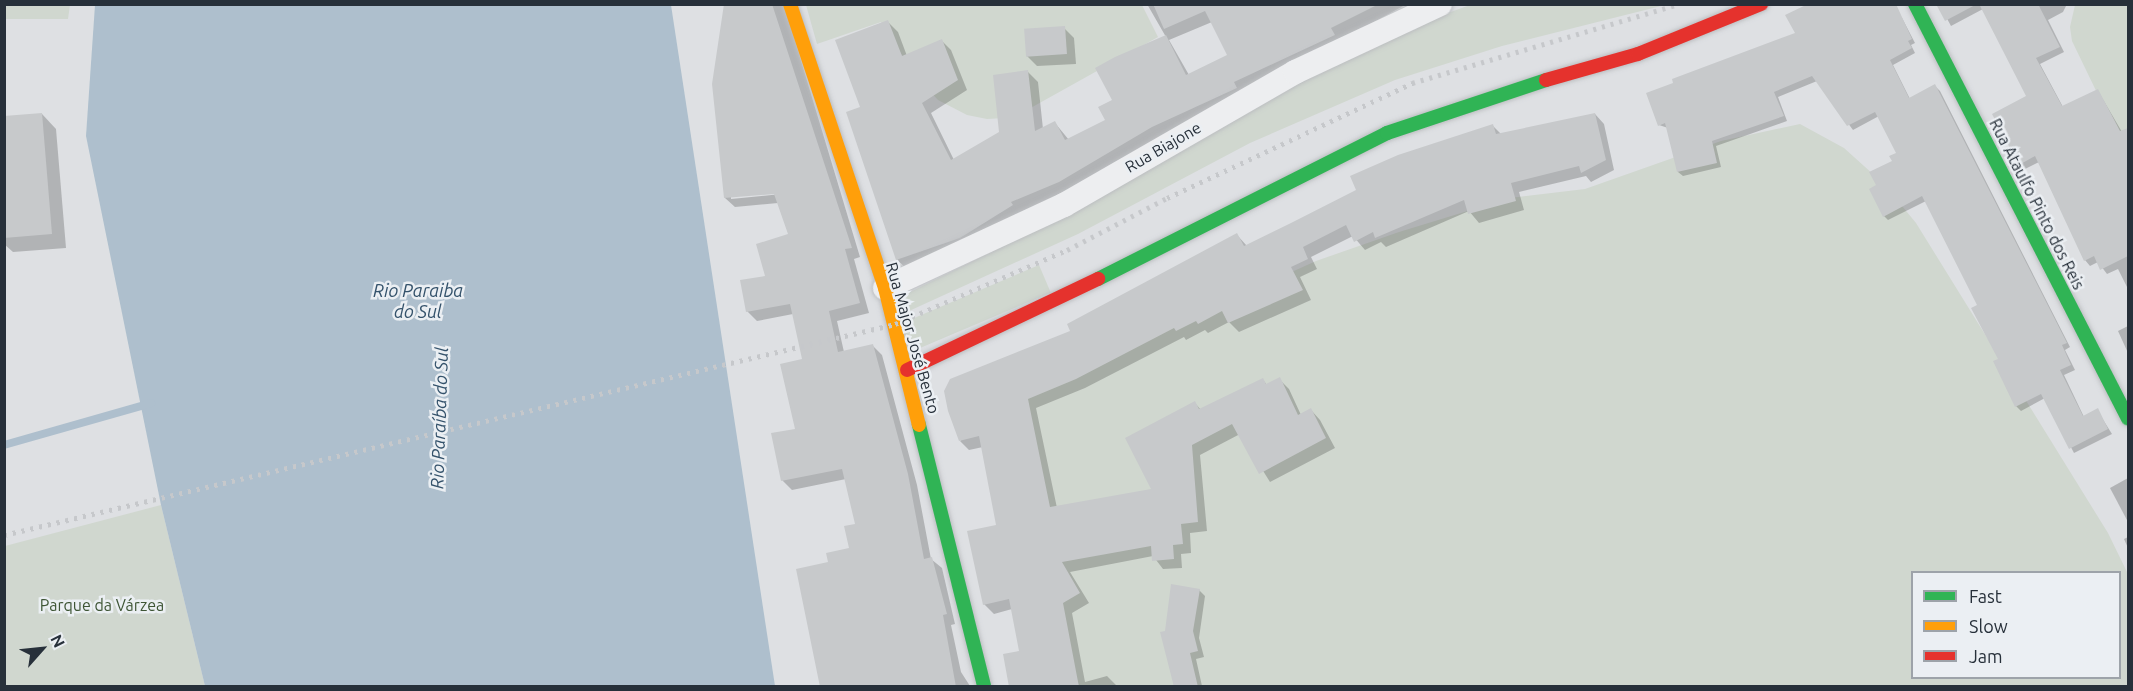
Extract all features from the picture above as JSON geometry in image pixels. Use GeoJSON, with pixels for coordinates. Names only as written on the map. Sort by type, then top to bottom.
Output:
{"type":"FeatureCollection","features":[{"type":"Feature","properties":{"kind":"street","name":"Rua Major José Bento"},"geometry":{"type":"LineString","coordinates":[[790,4],[885,288],[984,687]]}},
{"type":"Feature","properties":{"kind":"street","name":"Rua Biajone"},"geometry":{"type":"LineString","coordinates":[[885,288],[1064,205],[1295,72],[1440,4]]}},
{"type":"Feature","properties":{"kind":"street"},"geometry":{"type":"LineString","coordinates":[[907,370],[1113,272],[1387,133],[1541,81],[1638,54],[1761,4]]}},
{"type":"Feature","properties":{"kind":"street","name":"Rua Ataulfo Pinto dos Reis"},"geometry":{"type":"LineString","coordinates":[[1915,4],[2128,419]]}},
{"type":"Feature","properties":{"kind":"green space"},"geometry":{"type":"Polygon","coordinates":[[[4,5],[70,5],[68,19],[5,19],[4,5]]]}},
{"type":"Feature","properties":{"kind":"green space"},"geometry":{"type":"Polygon","coordinates":[[[806,5],[1142,5],[1158,37],[1027,110],[1004,118],[987,119],[967,115],[938,100],[914,74],[881,22],[817,44],[806,5]]]}},
{"type":"Feature","properties":{"kind":"green space"},"geometry":{"type":"Polygon","coordinates":[[[1470,5],[1665,5],[1502,46],[1395,80],[1250,143],[1078,234],[909,311],[902,296],[1087,205],[1277,92],[1412,26],[1470,5]]]}},
{"type":"Feature","properties":{"kind":"green space"},"geometry":{"type":"Polygon","coordinates":[[[2075,5],[2128,5],[2128,180],[2101,101],[2072,41],[2070,27],[2075,5]]]}},
{"type":"Feature","properties":{"kind":"green space"},"geometry":{"type":"Polygon","coordinates":[[[1800,124],[1844,148],[1884,184],[1916,223],[2108,533],[2128,574],[2128,686],[1079,686],[1002,403],[1316,261],[1399,232],[1510,198],[1585,189],[1721,141],[1800,124]]]}},
{"type":"Feature","properties":{"kind":"green space"},"geometry":{"type":"Polygon","coordinates":[[[1039,265],[1051,293],[912,352],[900,324],[1039,265]]]}},
{"type":"Feature","properties":{"kind":"green space","name":"Parque da Várzea"},"geometry":{"type":"Polygon","coordinates":[[[161,505],[205,686],[5,686],[5,546],[161,505]]]}},
{"type":"Feature","properties":{"kind":"water","name":"Rio Paraiba do Sul"},"geometry":{"type":"Polygon","coordinates":[[[95,5],[671,5],[775,686],[205,686],[161,505],[86,136],[95,5]]]}},
{"type":"Feature","properties":{"kind":"building"},"geometry":{"type":"Polygon","coordinates":[[[724,4],[772,4],[852,248],[845,249],[860,303],[829,311],[838,352],[873,344],[908,474],[924,559],[932,557],[947,614],[943,615],[956,687],[820,687],[796,569],[828,562],[826,553],[849,548],[844,526],[855,524],[842,469],[781,481],[771,433],[795,429],[780,364],[802,359],[790,304],[746,312],[740,280],[765,276],[756,244],[788,234],[774,194],[724,198],[712,84],[724,4]]]}},
{"type":"Feature","properties":{"kind":"building"},"geometry":{"type":"Polygon","coordinates":[[[1153,4],[1379,4],[1331,28],[1335,35],[1234,82],[1237,88],[1152,127],[1059,182],[1011,202],[1013,205],[960,238],[896,260],[846,112],[860,107],[835,40],[888,20],[902,56],[942,39],[958,80],[922,103],[951,160],[999,132],[993,75],[1028,70],[1035,131],[1055,121],[1065,140],[1105,120],[1098,107],[1112,100],[1095,68],[1115,57],[1166,35],[1186,75],[1227,55],[1205,11],[1164,29],[1153,4]]]}},
{"type":"Feature","properties":{"kind":"building"},"geometry":{"type":"Polygon","coordinates":[[[1808,4],[1896,4],[1912,39],[1908,41],[1912,48],[1890,60],[1909,98],[1935,84],[2067,343],[2062,345],[2071,365],[2060,370],[2083,416],[2098,408],[2108,429],[2069,449],[2041,394],[2015,407],[1993,361],[1998,359],[1971,308],[1977,305],[1922,196],[1883,217],[1869,189],[1876,185],[1869,172],[1892,161],[1889,156],[1896,153],[1875,112],[1847,126],[1812,76],[1774,92],[1784,116],[1712,141],[1717,163],[1677,172],[1665,123],[1658,126],[1646,93],[1673,83],[1672,79],[1795,33],[1785,15],[1808,4]]]}},
{"type":"Feature","properties":{"kind":"building"},"geometry":{"type":"Polygon","coordinates":[[[1936,4],[1977,4],[1945,21],[1936,4]]]}},
{"type":"Feature","properties":{"kind":"building"},"geometry":{"type":"Polygon","coordinates":[[[1979,4],[2038,4],[2060,47],[2036,58],[2062,106],[2098,89],[2120,131],[2128,128],[2128,256],[2100,270],[2094,256],[2084,261],[2035,156],[2019,165],[1992,114],[2026,96],[1979,4]]]}},
{"type":"Feature","properties":{"kind":"building"},"geometry":{"type":"Polygon","coordinates":[[[1065,26],[1067,54],[1026,57],[1024,29],[1065,26]]]}},
{"type":"Feature","properties":{"kind":"building"},"geometry":{"type":"Polygon","coordinates":[[[42,113],[52,234],[4,238],[4,116],[42,113]]]}},
{"type":"Feature","properties":{"kind":"building"},"geometry":{"type":"Polygon","coordinates":[[[1595,113],[1606,160],[1581,173],[1579,166],[1511,183],[1516,201],[1468,214],[1464,200],[1375,238],[1373,232],[1354,242],[1346,225],[1303,247],[1308,259],[1291,267],[1303,290],[1228,323],[1222,311],[1198,324],[1196,321],[1176,331],[1174,328],[1076,379],[1028,399],[1050,507],[1151,489],[1125,438],[1195,401],[1199,409],[1263,378],[1266,384],[1280,377],[1298,415],[1311,408],[1326,438],[1259,474],[1232,424],[1192,445],[1198,522],[1181,524],[1183,544],[1173,545],[1174,559],[1152,561],[1151,546],[1062,562],[1080,593],[1063,603],[1079,687],[1009,687],[1003,654],[1019,651],[1009,599],[983,605],[967,531],[996,525],[979,436],[959,441],[948,411],[944,391],[950,379],[1070,331],[1067,324],[1237,233],[1244,246],[1291,223],[1356,190],[1350,176],[1398,155],[1493,124],[1496,134],[1595,113]]]}},
{"type":"Feature","properties":{"kind":"building"},"geometry":{"type":"Polygon","coordinates":[[[1171,584],[1200,589],[1193,631],[1198,651],[1190,653],[1198,687],[1174,687],[1160,632],[1165,631],[1171,584]]]}},
{"type":"Feature","properties":{"kind":"waterway"},"geometry":{"type":"LineString","coordinates":[[4,445],[151,403]]}},
{"type":"Feature","properties":{"kind":"railway"},"geometry":{"type":"LineString","coordinates":[[4,535],[895,324],[1067,250],[1167,198],[1412,83],[1679,4]]}},
{"type":"Feature","properties":{"kind":"traffic: fast"},"geometry":{"type":"LineString","coordinates":[[1915,4],[2128,419]]}},
{"type":"Feature","properties":{"kind":"traffic: fast"},"geometry":{"type":"LineString","coordinates":[[1098,279],[1387,133],[1546,80]]}},
{"type":"Feature","properties":{"kind":"traffic: fast"},"geometry":{"type":"LineString","coordinates":[[919,425],[984,686]]}},
{"type":"Feature","properties":{"kind":"traffic: slow"},"geometry":{"type":"LineString","coordinates":[[790,4],[885,288],[919,425]]}},
{"type":"Feature","properties":{"kind":"traffic: jam"},"geometry":{"type":"LineString","coordinates":[[1546,80],[1638,54],[1761,4]]}},
{"type":"Feature","properties":{"kind":"traffic: jam"},"geometry":{"type":"LineString","coordinates":[[907,370],[1098,279]]}},
{"type":"Feature","properties":{"kind":"water label","name":"Rio Paraíba do Sul"},"geometry":{"type":"Point","coordinates":[439,418]}}]}
